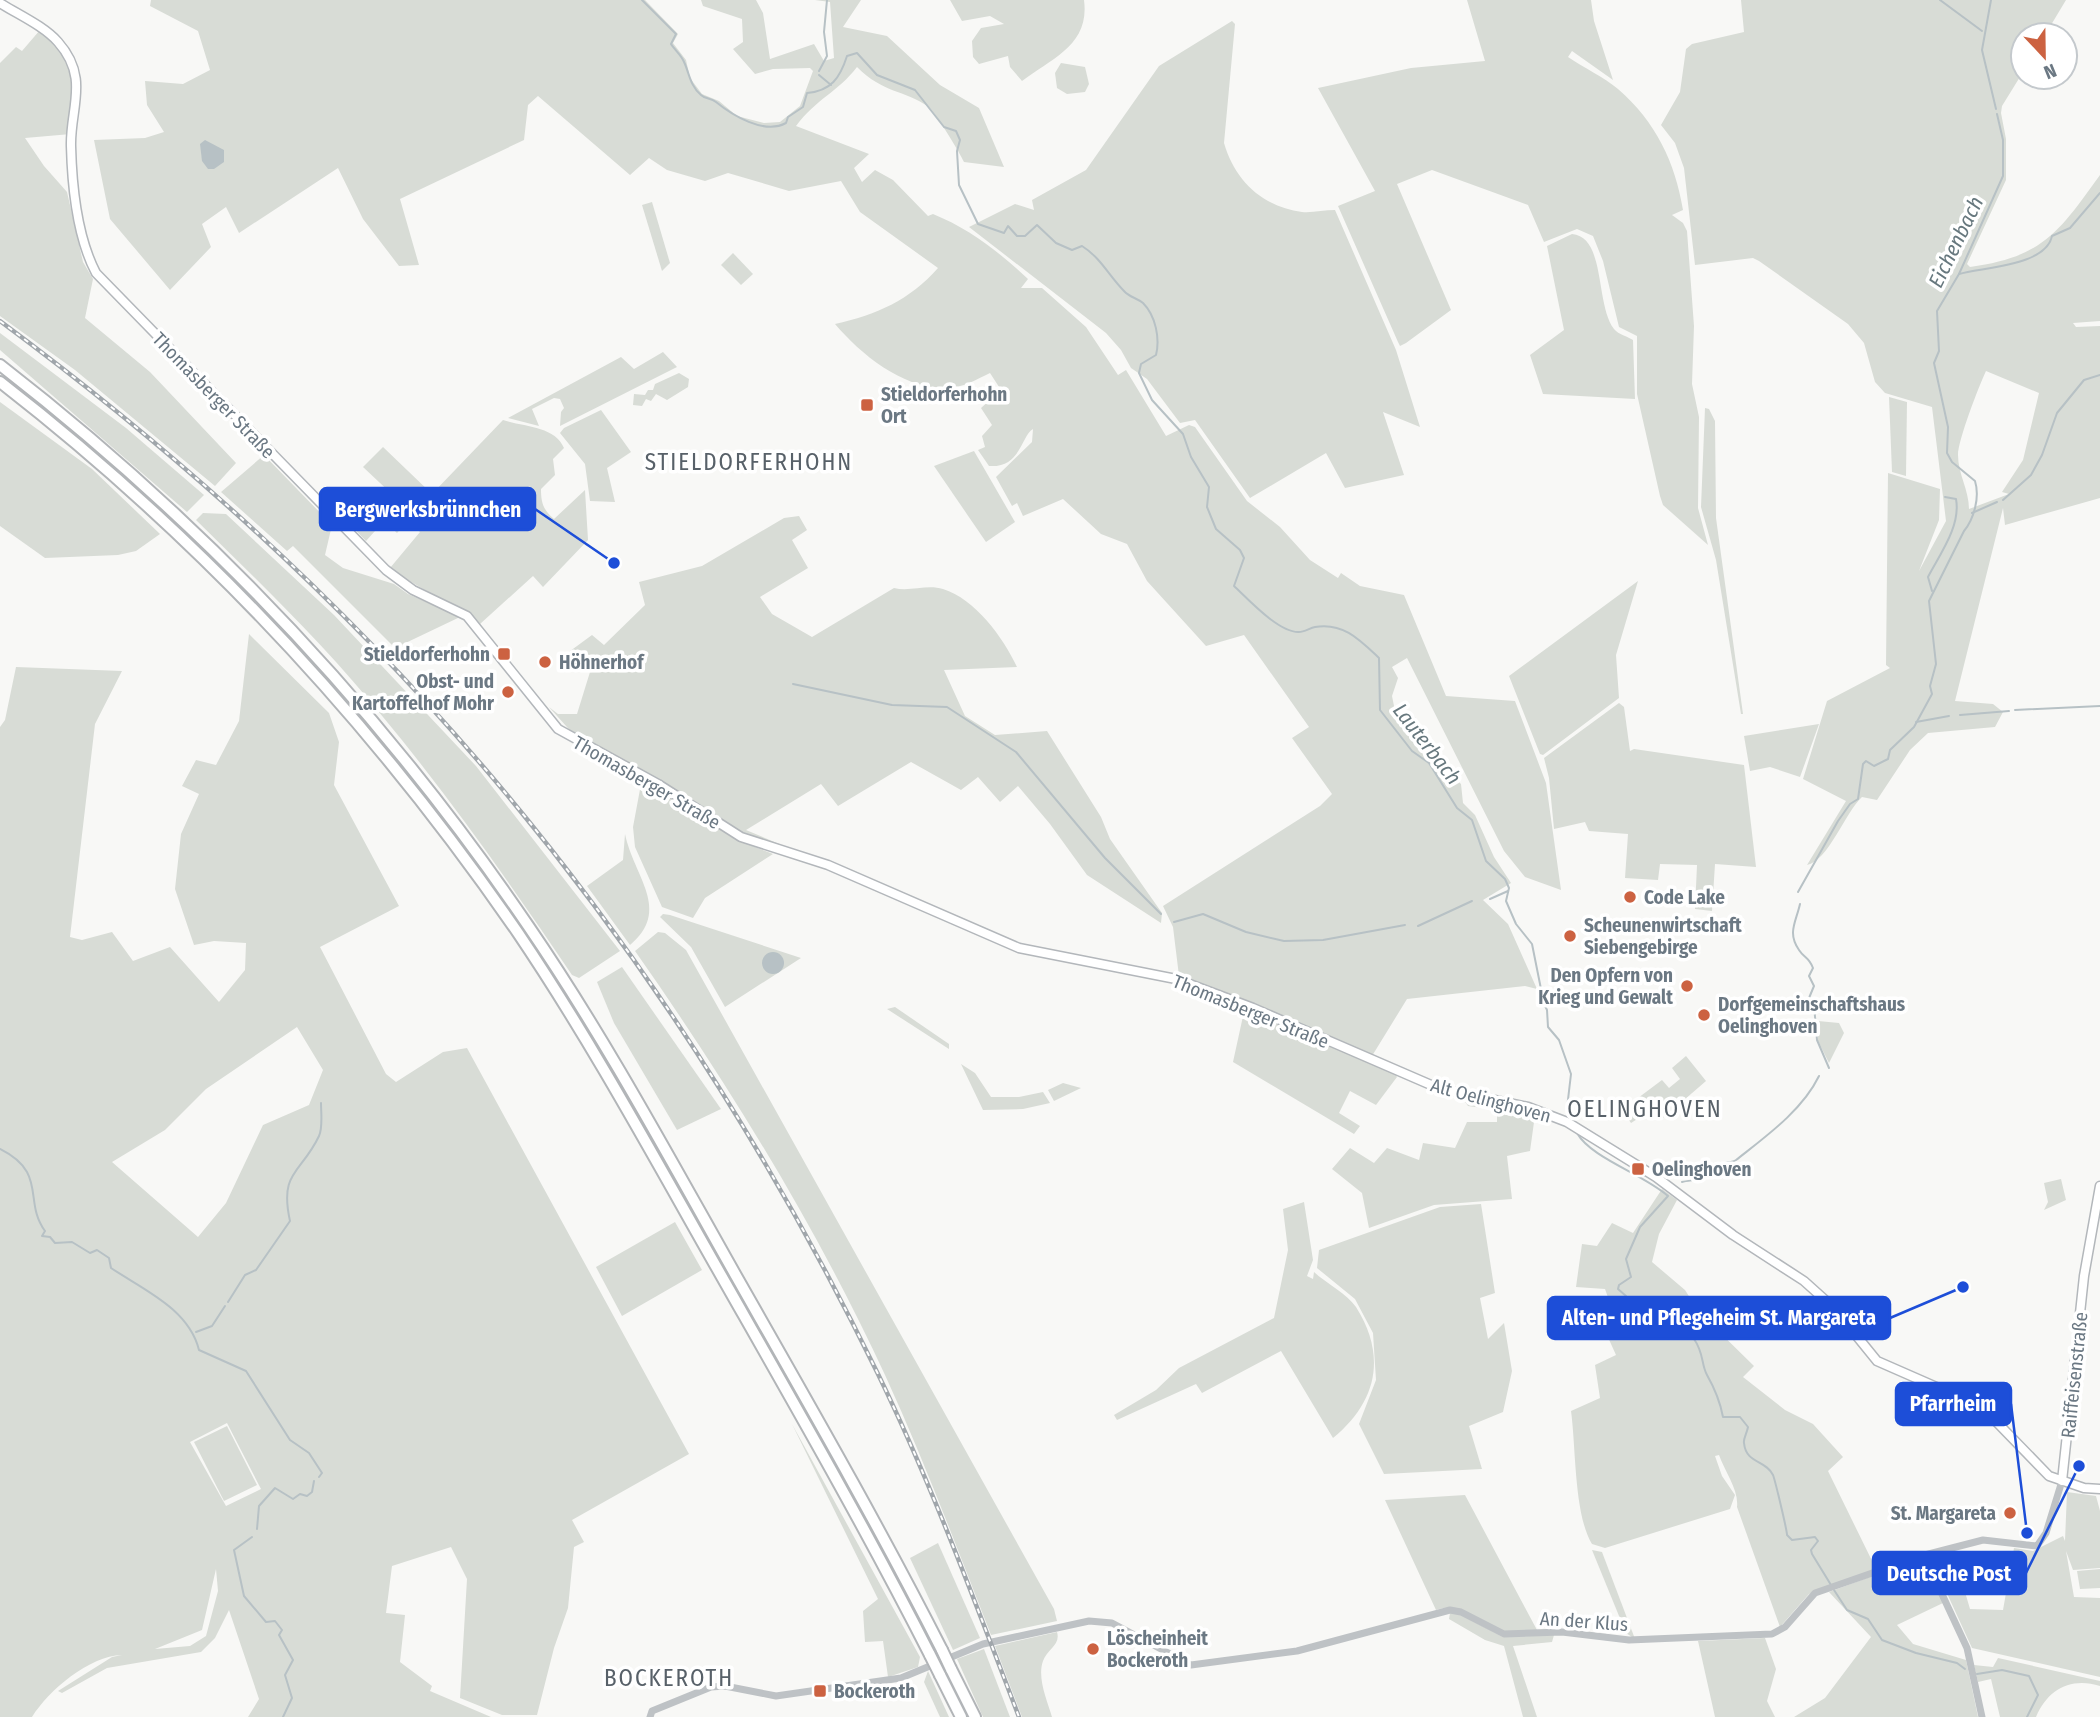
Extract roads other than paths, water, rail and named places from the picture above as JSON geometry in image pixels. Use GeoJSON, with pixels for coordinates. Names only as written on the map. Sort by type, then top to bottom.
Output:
{"type":"FeatureCollection","features":[{"type":"Feature","properties":{"kind":"highway"},"geometry":{"type":"LineString","coordinates":[[0,365],[163,501],[318,657],[447,813],[576,998],[852,1481],[975,1717]]}},
{"type":"Feature","properties":{"kind":"highway"},"geometry":{"type":"LineString","coordinates":[[0,382],[153,510],[231,585],[309,667],[444,830],[564,1005],[767,1356],[961,1717]]}},
{"type":"Feature","properties":{"kind":"main road","name":"Thomasberger Straße"},"geometry":{"type":"LineString","coordinates":[[0,3],[57,40],[67,57],[78,97],[71,143],[73,172],[85,243],[96,273],[386,570],[401,583],[467,617],[558,729],[658,784],[757,844],[828,865],[1019,948],[1176,979],[1253,1008],[1403,1073]]}},
{"type":"Feature","properties":{"kind":"main road","name":"Alt Oelinghoven"},"geometry":{"type":"LineString","coordinates":[[1403,1073],[1438,1088],[1528,1107],[1580,1129],[1821,1294],[1877,1361],[1982,1407],[2041,1468],[2062,1482]]}},
{"type":"Feature","properties":{"kind":"main road","name":"Raiffeisenstraße"},"geometry":{"type":"LineString","coordinates":[[2062,1482],[2084,1276],[2100,1186]]}},
{"type":"Feature","properties":{"kind":"main road"},"geometry":{"type":"LineString","coordinates":[[2062,1482],[2100,1489]]}},
{"type":"Feature","properties":{"kind":"street","name":"An der Klus"},"geometry":{"type":"LineString","coordinates":[[650,1717],[652,1711],[711,1687],[725,1686],[776,1696],[901,1678],[983,1644],[1101,1619],[1185,1664],[1297,1651],[1450,1610],[1461,1612],[1504,1634],[1562,1632],[1629,1640],[1764,1635],[1785,1627],[1810,1596],[1921,1556],[1983,1540],[2037,1546],[2046,1533],[2062,1482]]}},
{"type":"Feature","properties":{"kind":"street"},"geometry":{"type":"LineString","coordinates":[[1928,1556],[1927,1562],[1967,1648],[1972,1686],[1982,1717]]}},
{"type":"Feature","properties":{"kind":"waterway","name":"Lauterbach"},"geometry":{"type":"LineString","coordinates":[[642,0],[676,34],[671,44],[683,60],[697,91],[739,118],[758,125],[768,127],[786,123],[788,117],[803,107],[807,93],[828,86],[838,77],[847,56],[857,53],[877,75],[915,90],[944,127],[956,131],[960,140],[957,151],[959,185],[978,224],[1004,233],[1008,226],[1017,236],[1025,236],[1037,225],[1056,243],[1072,250],[1082,246],[1100,262],[1126,293],[1141,301],[1147,308],[1156,328],[1157,349],[1156,355],[1141,364],[1139,373],[1152,400],[1183,434],[1191,457],[1209,487],[1207,507],[1216,529],[1240,550],[1244,558],[1234,586],[1282,627],[1299,632],[1315,627],[1334,627],[1358,639],[1379,658],[1380,710],[1412,751],[1429,763],[1457,808],[1472,820],[1486,861],[1505,879],[1509,888],[1506,901],[1516,924],[1532,944],[1547,1010],[1548,1027],[1559,1040],[1571,1074],[1567,1108],[1572,1121]]}},
{"type":"Feature","properties":{"kind":"waterway"},"geometry":{"type":"LineString","coordinates":[[819,71],[827,56],[824,32],[827,0]]}},
{"type":"Feature","properties":{"kind":"waterway"},"geometry":{"type":"LineString","coordinates":[[1940,0],[1982,31]]}},
{"type":"Feature","properties":{"kind":"waterway","name":"Eichenbach"},"geometry":{"type":"LineString","coordinates":[[1991,0],[1982,50],[1996,109]]}},
{"type":"Feature","properties":{"kind":"waterway"},"geometry":{"type":"LineString","coordinates":[[819,75],[831,85]]}},
{"type":"Feature","properties":{"kind":"waterway","name":"Eichenbach"},"geometry":{"type":"LineString","coordinates":[[1798,892],[1838,821],[1850,804],[1858,799],[1863,764],[1866,761],[1874,766],[1888,759],[1890,750],[1914,727],[1932,694],[1930,686],[1936,664],[1929,601],[1971,520],[1977,494],[1975,481],[1952,462],[1947,453],[1948,427],[1934,363],[1939,351],[1937,311],[1959,274],[2003,176],[2003,140],[1997,114]]}},
{"type":"Feature","properties":{"kind":"waterway"},"geometry":{"type":"LineString","coordinates":[[1959,274],[2012,264],[2038,254],[2047,246],[2052,236],[2070,228],[2100,193]]}},
{"type":"Feature","properties":{"kind":"waterway"},"geometry":{"type":"LineString","coordinates":[[2003,500],[2031,475],[2042,455],[2057,413],[2084,380],[2100,375]]}},
{"type":"Feature","properties":{"kind":"waterway"},"geometry":{"type":"LineString","coordinates":[[1932,591],[1928,577],[1953,529],[1957,509],[1956,499],[1945,497]]}},
{"type":"Feature","properties":{"kind":"waterway"},"geometry":{"type":"LineString","coordinates":[[1972,513],[1997,502]]}},
{"type":"Feature","properties":{"kind":"waterway"},"geometry":{"type":"LineString","coordinates":[[793,684],[892,705],[947,707],[1016,752],[1105,858],[1161,914]]}},
{"type":"Feature","properties":{"kind":"waterway"},"geometry":{"type":"LineString","coordinates":[[2015,710],[2100,706]]}},
{"type":"Feature","properties":{"kind":"waterway"},"geometry":{"type":"LineString","coordinates":[[1960,715],[2009,711]]}},
{"type":"Feature","properties":{"kind":"waterway"},"geometry":{"type":"LineString","coordinates":[[1916,722],[1949,716]]}},
{"type":"Feature","properties":{"kind":"waterway"},"geometry":{"type":"LineString","coordinates":[[1490,899],[1508,891]]}},
{"type":"Feature","properties":{"kind":"waterway"},"geometry":{"type":"LineString","coordinates":[[1418,926],[1472,901]]}},
{"type":"Feature","properties":{"kind":"waterway","name":"Eichenbach"},"geometry":{"type":"LineString","coordinates":[[1800,904],[1793,933],[1795,944],[1813,968],[1809,976],[1814,986],[1809,998],[1814,1005],[1817,1040],[1829,1068]]}},
{"type":"Feature","properties":{"kind":"waterway"},"geometry":{"type":"LineString","coordinates":[[1174,922],[1203,914],[1246,932],[1284,941],[1323,940],[1405,925]]}},
{"type":"Feature","properties":{"kind":"waterway","name":"Eichenbach"},"geometry":{"type":"LineString","coordinates":[[1682,1182],[1710,1175],[1720,1165],[1736,1160],[1771,1133],[1803,1101],[1819,1076]]}},
{"type":"Feature","properties":{"kind":"waterway"},"geometry":{"type":"LineString","coordinates":[[228,1302],[245,1275],[256,1270],[290,1221],[287,1192],[294,1174],[319,1136],[321,1103]]}},
{"type":"Feature","properties":{"kind":"waterway","name":"Lauterbach"},"geometry":{"type":"LineString","coordinates":[[1577,1133],[1605,1158],[1668,1196],[1640,1227],[1626,1259],[1631,1277],[1619,1285],[1618,1289],[1626,1296],[1626,1311],[1641,1323]]}},
{"type":"Feature","properties":{"kind":"waterway"},"geometry":{"type":"LineString","coordinates":[[0,1149],[15,1158],[30,1178],[35,1209],[45,1231],[42,1236],[50,1237],[55,1243],[72,1242],[90,1253],[97,1250],[109,1258],[111,1268],[175,1312],[186,1323],[199,1350],[246,1371],[290,1440],[309,1453],[322,1473],[319,1477]]}},
{"type":"Feature","properties":{"kind":"waterway"},"geometry":{"type":"LineString","coordinates":[[196,1332],[212,1326],[225,1306]]}},
{"type":"Feature","properties":{"kind":"waterway","name":"Lauterbach"},"geometry":{"type":"LineString","coordinates":[[1646,1325],[1694,1339],[1723,1417],[1740,1417],[1748,1427],[1744,1441],[1748,1455],[1773,1475],[1787,1535],[1792,1540],[1815,1537],[1818,1541],[1811,1550],[1812,1554],[1831,1585]]}},
{"type":"Feature","properties":{"kind":"waterway"},"geometry":{"type":"LineString","coordinates":[[257,1529],[259,1506],[275,1488],[293,1499],[300,1494],[307,1496],[312,1492],[314,1481]]}},
{"type":"Feature","properties":{"kind":"waterway"},"geometry":{"type":"LineString","coordinates":[[252,1537],[234,1550],[244,1596],[266,1622],[275,1621],[282,1630],[279,1635],[293,1660],[285,1675],[292,1698],[283,1717]]}},
{"type":"Feature","properties":{"kind":"waterway","name":"Lauterbach"},"geometry":{"type":"LineString","coordinates":[[1834,1590],[1847,1610],[1868,1619],[1882,1640],[1916,1653],[1957,1663],[1965,1669]]}},
{"type":"Feature","properties":{"kind":"waterway","name":"Lauterbach"},"geometry":{"type":"LineString","coordinates":[[1977,1674],[2002,1670],[2029,1676],[2038,1695],[2027,1717]]}},
{"type":"Feature","properties":{"kind":"railway"},"geometry":{"type":"LineString","coordinates":[[0,321],[140,431],[271,546],[392,666],[505,792],[609,926],[706,1067],[795,1216],[878,1374],[935,1501],[1019,1717]]}},
{"type":"Feature","properties":{"kind":"place","name":"Stieldorferhohn Ort"},"geometry":{"type":"Point","coordinates":[867,405]}},
{"type":"Feature","properties":{"kind":"place","name":"Bergwerksbrünnchen"},"geometry":{"type":"Point","coordinates":[614,563]}},
{"type":"Feature","properties":{"kind":"place","name":"Stieldorferhohn"},"geometry":{"type":"Point","coordinates":[504,654]}},
{"type":"Feature","properties":{"kind":"place","name":"Höhnerhof"},"geometry":{"type":"Point","coordinates":[545,662]}},
{"type":"Feature","properties":{"kind":"place","name":"Obst- und Kartoffelhof Mohr"},"geometry":{"type":"Point","coordinates":[508,692]}},
{"type":"Feature","properties":{"kind":"place","name":"Code Lake"},"geometry":{"type":"Point","coordinates":[1630,897]}},
{"type":"Feature","properties":{"kind":"place","name":"Scheunenwirtschaft Siebengebirge"},"geometry":{"type":"Point","coordinates":[1570,936]}},
{"type":"Feature","properties":{"kind":"place","name":"Den Opfern von Krieg und Gewalt"},"geometry":{"type":"Point","coordinates":[1687,986]}},
{"type":"Feature","properties":{"kind":"place","name":"Dorfgemeinschaftshaus Oelinghoven"},"geometry":{"type":"Point","coordinates":[1704,1015]}},
{"type":"Feature","properties":{"kind":"place","name":"Oelinghoven"},"geometry":{"type":"Point","coordinates":[1638,1169]}},
{"type":"Feature","properties":{"kind":"place","name":"Alten- und Pflegeheim St. Margareta"},"geometry":{"type":"Point","coordinates":[1963,1287]}},
{"type":"Feature","properties":{"kind":"place","name":"Deutsche Post"},"geometry":{"type":"Point","coordinates":[2079,1466]}},
{"type":"Feature","properties":{"kind":"place","name":"St. Margareta"},"geometry":{"type":"Point","coordinates":[2010,1513]}},
{"type":"Feature","properties":{"kind":"place","name":"Pfarrheim"},"geometry":{"type":"Point","coordinates":[2027,1533]}},
{"type":"Feature","properties":{"kind":"place","name":"Löscheinheit Bockeroth"},"geometry":{"type":"Point","coordinates":[1093,1649]}},
{"type":"Feature","properties":{"kind":"place","name":"Bockeroth"},"geometry":{"type":"Point","coordinates":[820,1691]}},
{"type":"Feature","properties":{"kind":"district","name":"STIELDORFERHOHN"},"geometry":{"type":"Point","coordinates":[749,462]}},
{"type":"Feature","properties":{"kind":"district","name":"OELINGHOVEN"},"geometry":{"type":"Point","coordinates":[1645,1109]}},
{"type":"Feature","properties":{"kind":"district","name":"BOCKEROTH"},"geometry":{"type":"Point","coordinates":[669,1678]}}]}
